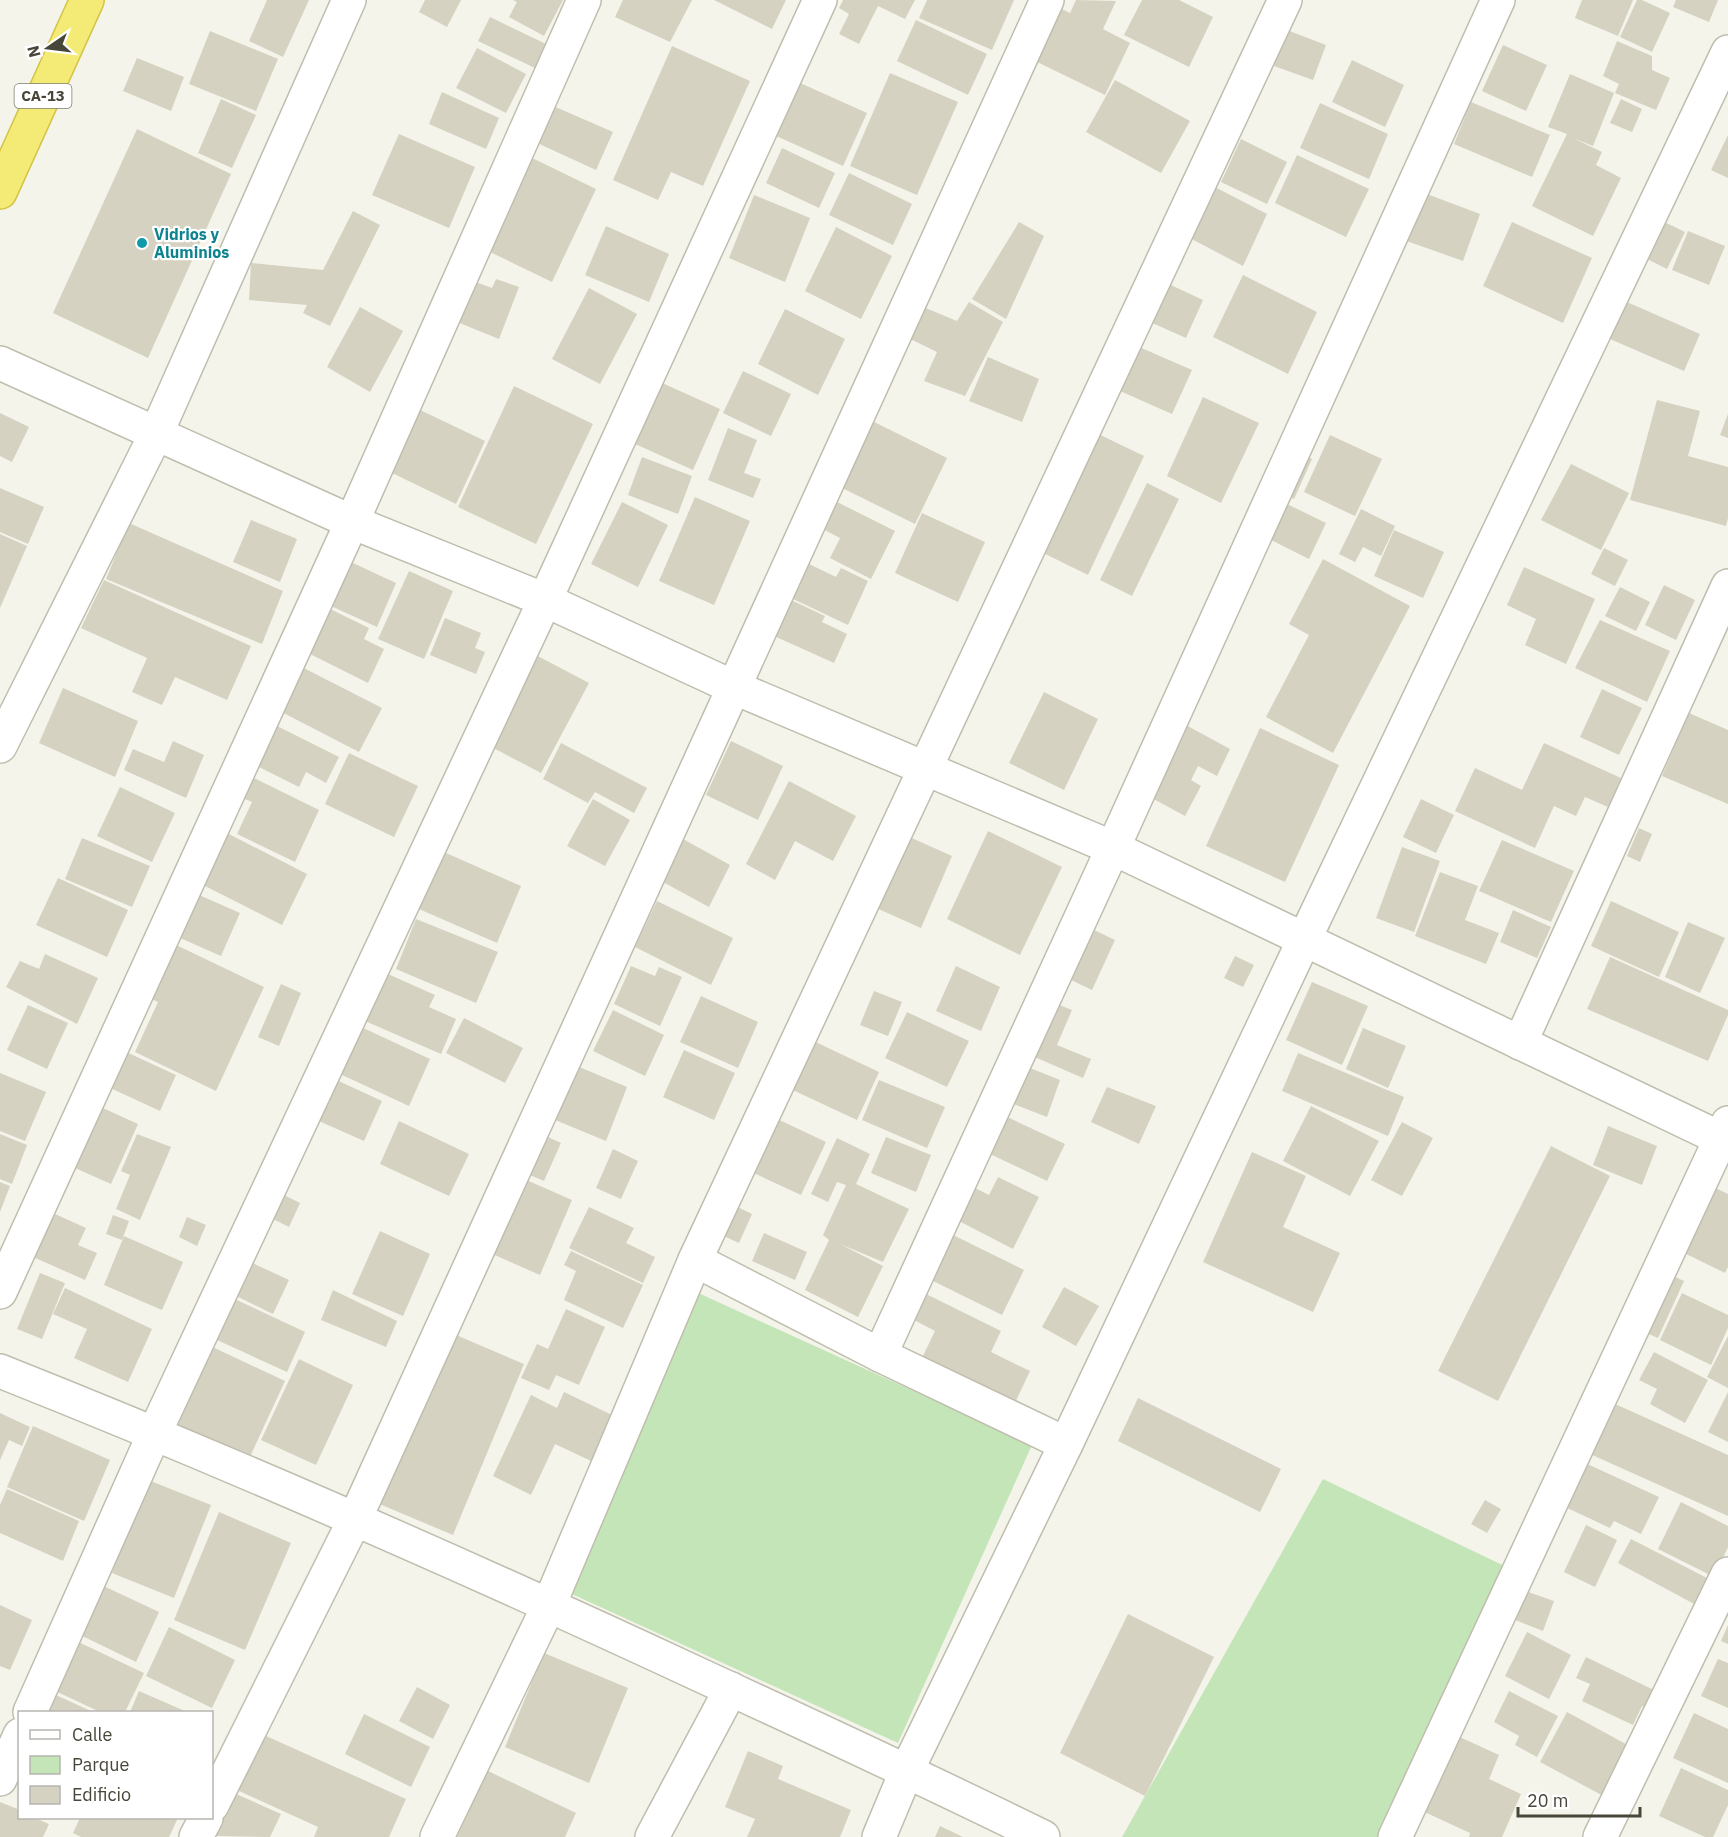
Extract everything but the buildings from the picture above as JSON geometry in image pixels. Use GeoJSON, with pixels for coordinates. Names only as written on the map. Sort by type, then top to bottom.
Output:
{"type":"FeatureCollection","features":[{"type":"Feature","properties":{"kind":"highway","name":"CA-13"},"geometry":{"type":"LineString","coordinates":[[0,192],[11,139],[87,0]]}},
{"type":"Feature","properties":{"kind":"street"},"geometry":{"type":"LineString","coordinates":[[0,746],[156,434],[349,0]]}},
{"type":"Feature","properties":{"kind":"street"},"geometry":{"type":"LineString","coordinates":[[0,1292],[352,522],[584,0]]}},
{"type":"Feature","properties":{"kind":"street"},"geometry":{"type":"LineString","coordinates":[[31,1711],[155,1432],[545,600],[820,0]]}},
{"type":"Feature","properties":{"kind":"street"},"geometry":{"type":"LineString","coordinates":[[213,1803],[355,1519],[1047,0]]}},
{"type":"Feature","properties":{"kind":"street"},"geometry":{"type":"LineString","coordinates":[[437,1837],[549,1605],[695,1260],[1285,0]]}},
{"type":"Feature","properties":{"kind":"street"},"geometry":{"type":"LineString","coordinates":[[880,1355],[1498,0]]}},
{"type":"Feature","properties":{"kind":"street"},"geometry":{"type":"LineString","coordinates":[[879,1837],[907,1770],[1066,1444],[1728,52]]}},
{"type":"Feature","properties":{"kind":"street"},"geometry":{"type":"LineString","coordinates":[[0,363],[352,522],[545,600],[733,687],[1113,848],[1520,1043],[1726,1135],[1395,1837]]}},
{"type":"Feature","properties":{"kind":"street"},"geometry":{"type":"LineString","coordinates":[[1520,1043],[1728,586]]}},
{"type":"Feature","properties":{"kind":"street"},"geometry":{"type":"LineString","coordinates":[[695,1260],[880,1355],[1066,1444]]}},
{"type":"Feature","properties":{"kind":"street"},"geometry":{"type":"LineString","coordinates":[[0,1371],[155,1432],[549,1605],[907,1770],[1043,1837]]}},
{"type":"Feature","properties":{"kind":"street"},"geometry":{"type":"LineString","coordinates":[[1600,1837],[1728,1574]]}},
{"type":"Feature","properties":{"kind":"street"},"geometry":{"type":"LineString","coordinates":[[652,1837],[731,1689]]}},
{"type":"Feature","properties":{"kind":"street"},"geometry":{"type":"LineString","coordinates":[[0,1779],[18,1740]]}},
{"type":"Feature","properties":{"kind":"street"},"geometry":{"type":"LineString","coordinates":[[196,1837],[205,1819]]}},
{"type":"Feature","properties":{"kind":"green space"},"geometry":{"type":"Polygon","coordinates":[[[683,1286],[1032,1445],[898,1743],[550,1584],[683,1286]]]}},
{"type":"Feature","properties":{"kind":"green space"},"geometry":{"type":"Polygon","coordinates":[[[1323,1479],[1519,1573],[1398,1837],[1122,1837],[1323,1479]]]}},
{"type":"Feature","properties":{"kind":"place","name":"Vidrios y Aluminios"},"geometry":{"type":"Point","coordinates":[142,243]}}]}
